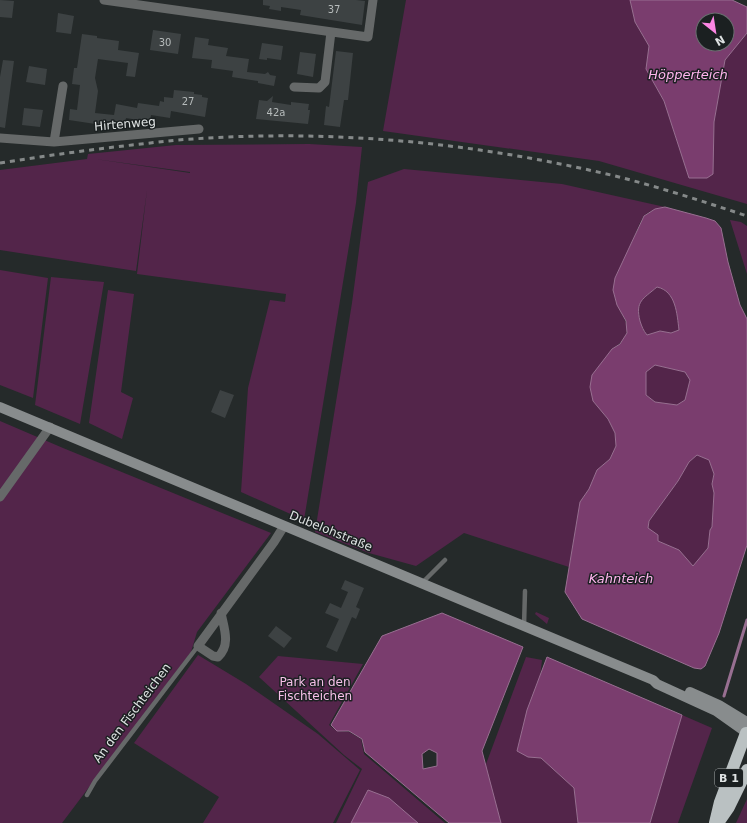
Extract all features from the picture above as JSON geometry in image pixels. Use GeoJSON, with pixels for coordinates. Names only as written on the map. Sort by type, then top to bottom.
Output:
{"type":"FeatureCollection","features":[{"type":"Feature","properties":{"kind":"highway","name":"B 1"},"geometry":{"type":"LineString","coordinates":[[715,823],[720,802],[747,730]]}},
{"type":"Feature","properties":{"kind":"highway"},"geometry":{"type":"LineString","coordinates":[[718,823],[729,807],[747,770]]}},
{"type":"Feature","properties":{"kind":"main road","name":"Dubelohstraße"},"geometry":{"type":"LineString","coordinates":[[0,407],[652,680],[657,684],[716,711],[747,730]]}},
{"type":"Feature","properties":{"kind":"street"},"geometry":{"type":"LineString","coordinates":[[104,0],[368,37],[373,0]]}},
{"type":"Feature","properties":{"kind":"street"},"geometry":{"type":"LineString","coordinates":[[294,87],[319,88],[325,82],[331,32]]}},
{"type":"Feature","properties":{"kind":"street"},"geometry":{"type":"LineString","coordinates":[[54,142],[63,86]]}},
{"type":"Feature","properties":{"kind":"street","name":"Hirtenweg"},"geometry":{"type":"LineString","coordinates":[[0,138],[54,142],[199,129]]}},
{"type":"Feature","properties":{"kind":"street"},"geometry":{"type":"LineString","coordinates":[[0,497],[50,427]]}},
{"type":"Feature","properties":{"kind":"street","name":"An den Fischteichen"},"geometry":{"type":"LineString","coordinates":[[198,646],[284,526]]}},
{"type":"Feature","properties":{"kind":"street"},"geometry":{"type":"LineString","coordinates":[[198,646],[213,656],[218,657],[224,652],[226,640],[221,613]]}},
{"type":"Feature","properties":{"kind":"lane"},"geometry":{"type":"LineString","coordinates":[[421,583],[445,560]]}},
{"type":"Feature","properties":{"kind":"lane"},"geometry":{"type":"LineString","coordinates":[[524,626],[525,591]]}},
{"type":"Feature","properties":{"kind":"lane","name":"An den Fischteichen"},"geometry":{"type":"LineString","coordinates":[[87,795],[100,775],[198,646]]}},
{"type":"Feature","properties":{"kind":"green space"},"geometry":{"type":"Polygon","coordinates":[[[406,0],[630,0],[635,22],[649,46],[646,69],[664,101],[689,178],[713,174],[714,122],[725,60],[732,52],[735,52],[735,48],[747,33],[747,204],[599,161],[383,131],[406,0]]]}},
{"type":"Feature","properties":{"kind":"green space"},"geometry":{"type":"Polygon","coordinates":[[[309,144],[362,147],[356,203],[304,520],[241,492],[248,388],[270,300],[285,302],[286,294],[137,274],[147,190],[136,271],[0,250],[0,170],[87,159],[88,154],[176,145],[309,144]],[[95,159],[190,173],[190,172],[95,159]]]}},
{"type":"Feature","properties":{"kind":"green space"},"geometry":{"type":"Polygon","coordinates":[[[404,169],[562,184],[665,207],[656,209],[643,217],[615,287],[614,291],[616,300],[627,328],[626,335],[621,342],[612,349],[593,401],[608,419],[615,433],[616,446],[610,459],[597,470],[589,489],[580,502],[569,567],[464,533],[416,566],[369,553],[315,532],[352,303],[368,182],[404,169]]]}},
{"type":"Feature","properties":{"kind":"green space"},"geometry":{"type":"Polygon","coordinates":[[[730,220],[741,222],[747,226],[747,274],[730,220]]]}},
{"type":"Feature","properties":{"kind":"green space"},"geometry":{"type":"Polygon","coordinates":[[[0,270],[48,278],[33,398],[0,385],[0,270]]]}},
{"type":"Feature","properties":{"kind":"green space"},"geometry":{"type":"Polygon","coordinates":[[[51,277],[104,282],[80,424],[35,405],[51,277]]]}},
{"type":"Feature","properties":{"kind":"green space"},"geometry":{"type":"Polygon","coordinates":[[[657,287],[663,289],[672,298],[676,310],[679,330],[671,333],[660,331],[647,335],[640,321],[639,305],[644,298],[657,287]]]}},
{"type":"Feature","properties":{"kind":"green space"},"geometry":{"type":"Polygon","coordinates":[[[108,290],[134,294],[121,392],[133,398],[122,439],[89,423],[108,290]]]}},
{"type":"Feature","properties":{"kind":"green space"},"geometry":{"type":"Polygon","coordinates":[[[655,365],[685,372],[690,380],[685,400],[677,405],[655,402],[646,395],[646,372],[655,365]]]}},
{"type":"Feature","properties":{"kind":"green space"},"geometry":{"type":"Polygon","coordinates":[[[0,421],[271,533],[197,632],[191,652],[62,823],[0,823],[0,421]]]}},
{"type":"Feature","properties":{"kind":"green space"},"geometry":{"type":"Polygon","coordinates":[[[697,455],[709,459],[714,474],[712,484],[714,493],[712,527],[710,530],[708,548],[693,566],[679,550],[658,541],[648,529],[649,521],[678,481],[689,462],[697,455]]]}},
{"type":"Feature","properties":{"kind":"green space"},"geometry":{"type":"Polygon","coordinates":[[[536,612],[549,618],[547,624],[535,614],[536,612]]]}},
{"type":"Feature","properties":{"kind":"green space"},"geometry":{"type":"Polygon","coordinates":[[[198,655],[246,684],[318,734],[360,770],[333,823],[203,823],[219,797],[134,743],[198,655]]]}},
{"type":"Feature","properties":{"kind":"green space","name":"Park an den Fischteichen"},"geometry":{"type":"Polygon","coordinates":[[[278,656],[363,664],[329,725],[337,731],[349,732],[361,739],[364,754],[445,823],[336,823],[362,769],[344,755],[259,677],[278,656]]]}},
{"type":"Feature","properties":{"kind":"green space"},"geometry":{"type":"Polygon","coordinates":[[[526,657],[542,660],[531,757],[541,758],[574,788],[578,823],[464,823],[526,657]]]}},
{"type":"Feature","properties":{"kind":"green space"},"geometry":{"type":"Polygon","coordinates":[[[682,715],[712,728],[678,823],[650,823],[682,715]]]}},
{"type":"Feature","properties":{"kind":"green space"},"geometry":{"type":"Polygon","coordinates":[[[747,799],[747,823],[736,823],[747,799]]]}},
{"type":"Feature","properties":{"kind":"water","name":"Höpperteich"},"geometry":{"type":"Polygon","coordinates":[[[630,0],[732,0],[747,7],[747,33],[735,48],[735,12],[695,12],[695,52],[732,52],[725,60],[714,122],[713,174],[707,178],[689,178],[664,101],[646,69],[649,46],[635,22],[630,0]]]}},
{"type":"Feature","properties":{"kind":"water","name":"Kahnteich"},"geometry":{"type":"Polygon","coordinates":[[[665,207],[706,218],[715,221],[721,228],[728,262],[740,305],[747,319],[747,545],[719,633],[705,666],[701,669],[694,668],[582,619],[565,592],[580,502],[589,489],[597,470],[610,459],[616,446],[615,433],[608,419],[593,401],[590,387],[592,375],[612,349],[620,344],[627,333],[626,321],[617,305],[613,290],[615,278],[644,216],[655,209],[665,207]],[[657,287],[641,301],[639,305],[640,321],[647,335],[660,331],[671,333],[679,330],[676,310],[672,298],[663,289],[657,287]],[[655,365],[646,372],[646,395],[655,402],[677,405],[685,400],[690,380],[685,372],[655,365]],[[697,455],[689,462],[678,481],[649,521],[648,528],[658,535],[658,541],[679,550],[693,566],[708,548],[710,530],[712,527],[714,493],[712,484],[714,474],[709,460],[697,455]]]}},
{"type":"Feature","properties":{"kind":"water"},"geometry":{"type":"Polygon","coordinates":[[[442,613],[523,647],[482,751],[501,823],[449,823],[365,752],[362,739],[349,731],[337,731],[331,725],[382,636],[442,613]],[[429,749],[422,754],[423,769],[437,766],[437,753],[429,749]]]}},
{"type":"Feature","properties":{"kind":"water"},"geometry":{"type":"Polygon","coordinates":[[[547,657],[682,715],[650,823],[578,823],[574,788],[541,758],[528,757],[517,751],[527,710],[547,657]]]}},
{"type":"Feature","properties":{"kind":"water"},"geometry":{"type":"Polygon","coordinates":[[[368,790],[389,798],[418,823],[351,823],[368,790]]]}},
{"type":"Feature","properties":{"kind":"building"},"geometry":{"type":"Polygon","coordinates":[[[0,0],[14,1],[12,18],[0,17],[0,0]]]}},
{"type":"Feature","properties":{"kind":"building"},"geometry":{"type":"Polygon","coordinates":[[[263,0],[365,1],[362,25],[300,15],[301,10],[281,7],[281,11],[269,9],[270,6],[263,5],[263,0]]]}},
{"type":"Feature","properties":{"kind":"building"},"geometry":{"type":"Polygon","coordinates":[[[58,13],[74,16],[71,34],[56,32],[58,13]]]}},
{"type":"Feature","properties":{"kind":"building"},"geometry":{"type":"Polygon","coordinates":[[[153,30],[181,34],[178,54],[150,50],[153,30]]]}},
{"type":"Feature","properties":{"kind":"building"},"geometry":{"type":"Polygon","coordinates":[[[82,34],[119,41],[118,50],[139,53],[135,77],[126,76],[128,63],[98,59],[95,78],[98,91],[95,113],[114,115],[116,104],[137,108],[138,103],[159,106],[160,101],[164,102],[164,97],[173,98],[174,90],[194,92],[194,94],[202,95],[202,97],[208,98],[205,117],[171,111],[170,118],[151,115],[150,122],[126,118],[125,125],[103,121],[102,125],[69,120],[70,109],[77,110],[80,85],[72,84],[74,68],[77,68],[82,34]]]}},
{"type":"Feature","properties":{"kind":"building"},"geometry":{"type":"Polygon","coordinates":[[[195,37],[209,39],[208,45],[228,48],[226,56],[249,59],[247,72],[265,74],[268,72],[270,75],[276,76],[274,86],[258,83],[258,81],[232,77],[233,71],[211,68],[212,60],[192,58],[195,37]]]}},
{"type":"Feature","properties":{"kind":"building"},"geometry":{"type":"Polygon","coordinates":[[[262,43],[283,46],[281,60],[267,58],[267,60],[259,59],[262,43]]]}},
{"type":"Feature","properties":{"kind":"building"},"geometry":{"type":"Polygon","coordinates":[[[336,51],[353,53],[348,100],[344,100],[340,127],[324,125],[326,106],[329,107],[336,51]]]}},
{"type":"Feature","properties":{"kind":"building"},"geometry":{"type":"Polygon","coordinates":[[[300,52],[316,54],[313,77],[297,74],[300,52]]]}},
{"type":"Feature","properties":{"kind":"building"},"geometry":{"type":"Polygon","coordinates":[[[3,60],[14,61],[5,128],[0,127],[0,77],[3,60]]]}},
{"type":"Feature","properties":{"kind":"building"},"geometry":{"type":"Polygon","coordinates":[[[29,66],[47,69],[45,85],[26,82],[29,66]]]}},
{"type":"Feature","properties":{"kind":"building"},"geometry":{"type":"Polygon","coordinates":[[[273,96],[272,102],[291,105],[291,102],[309,104],[308,110],[310,110],[308,124],[256,119],[259,100],[267,101],[273,96]]]}},
{"type":"Feature","properties":{"kind":"building"},"geometry":{"type":"Polygon","coordinates":[[[24,108],[43,110],[40,127],[22,125],[24,108]]]}},
{"type":"Feature","properties":{"kind":"building"},"geometry":{"type":"Polygon","coordinates":[[[220,390],[234,395],[225,418],[211,412],[220,390]]]}},
{"type":"Feature","properties":{"kind":"building"},"geometry":{"type":"Polygon","coordinates":[[[345,580],[364,588],[356,607],[360,609],[356,619],[352,617],[337,652],[326,647],[339,619],[325,613],[330,603],[341,608],[348,592],[341,589],[345,580]]]}},
{"type":"Feature","properties":{"kind":"building"},"geometry":{"type":"Polygon","coordinates":[[[276,626],[292,638],[284,648],[268,636],[276,626]]]}},
{"type":"Feature","properties":{"kind":"waterway"},"geometry":{"type":"LineString","coordinates":[[724,696],[747,620]]}},
{"type":"Feature","properties":{"kind":"railway"},"geometry":{"type":"LineString","coordinates":[[0,163],[185,139],[246,136],[354,138],[461,147],[567,165],[651,186],[747,216]]}}]}
